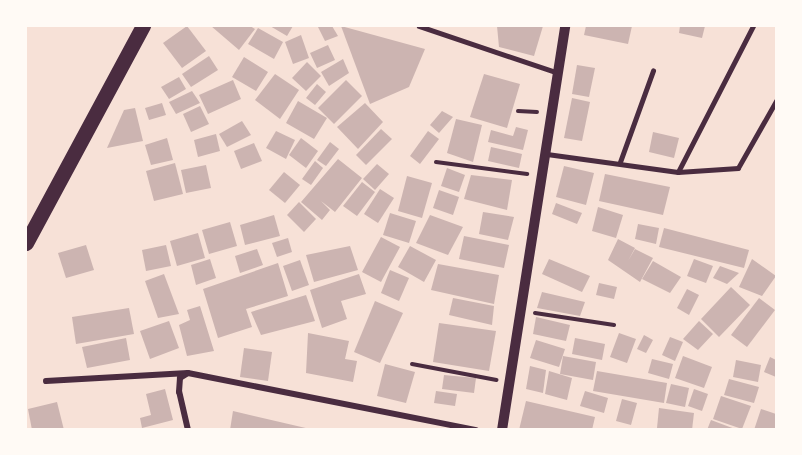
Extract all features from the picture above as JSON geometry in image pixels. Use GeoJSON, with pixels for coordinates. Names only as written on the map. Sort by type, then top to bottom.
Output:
{"type":"FeatureCollection","features":[{"type":"Feature","properties":{"kind":"main road"},"geometry":{"type":"LineString","coordinates":[[26,243],[143,26]]}},
{"type":"Feature","properties":{"kind":"street"},"geometry":{"type":"LineString","coordinates":[[502,429],[549,114],[565,26]]}},
{"type":"Feature","properties":{"kind":"street"},"geometry":{"type":"LineString","coordinates":[[189,373],[180,378],[179,392],[189,429]]}},
{"type":"Feature","properties":{"kind":"street"},"geometry":{"type":"LineString","coordinates":[[46,381],[189,373],[476,429]]}},
{"type":"Feature","properties":{"kind":"lane"},"geometry":{"type":"LineString","coordinates":[[419,26],[556,72]]}},
{"type":"Feature","properties":{"kind":"lane"},"geometry":{"type":"LineString","coordinates":[[678,172],[753,26]]}},
{"type":"Feature","properties":{"kind":"lane"},"geometry":{"type":"LineString","coordinates":[[620,162],[653,71]]}},
{"type":"Feature","properties":{"kind":"lane"},"geometry":{"type":"LineString","coordinates":[[543,153],[620,162],[678,172],[745,164],[777,102]]}},
{"type":"Feature","properties":{"kind":"path"},"geometry":{"type":"LineString","coordinates":[[518,111],[549,114]]}},
{"type":"Feature","properties":{"kind":"path"},"geometry":{"type":"LineString","coordinates":[[436,162],[540,176]]}},
{"type":"Feature","properties":{"kind":"path"},"geometry":{"type":"LineString","coordinates":[[519,311],[614,325]]}},
{"type":"Feature","properties":{"kind":"path"},"geometry":{"type":"LineString","coordinates":[[412,364],[509,382]]}},
{"type":"Feature","properties":{"kind":"building"},"geometry":{"type":"Polygon","coordinates":[[[187,26],[206,51],[182,68],[163,43],[187,26]]]}},
{"type":"Feature","properties":{"kind":"building"},"geometry":{"type":"Polygon","coordinates":[[[211,26],[250,26],[255,29],[239,50],[211,26]]]}},
{"type":"Feature","properties":{"kind":"building"},"geometry":{"type":"Polygon","coordinates":[[[270,26],[293,26],[287,36],[270,26]]]}},
{"type":"Feature","properties":{"kind":"building"},"geometry":{"type":"Polygon","coordinates":[[[332,26],[338,36],[325,41],[318,27],[332,26]]]}},
{"type":"Feature","properties":{"kind":"building"},"geometry":{"type":"Polygon","coordinates":[[[341,26],[425,49],[409,87],[370,104],[341,26]]]}},
{"type":"Feature","properties":{"kind":"building"},"geometry":{"type":"Polygon","coordinates":[[[497,26],[543,26],[534,56],[499,47],[497,26]]]}},
{"type":"Feature","properties":{"kind":"building"},"geometry":{"type":"Polygon","coordinates":[[[586,26],[632,26],[628,44],[584,35],[586,26]]]}},
{"type":"Feature","properties":{"kind":"building"},"geometry":{"type":"Polygon","coordinates":[[[680,26],[705,26],[702,38],[679,33],[680,26]]]}},
{"type":"Feature","properties":{"kind":"building"},"geometry":{"type":"Polygon","coordinates":[[[258,28],[283,42],[274,59],[248,44],[258,28]]]}},
{"type":"Feature","properties":{"kind":"building"},"geometry":{"type":"Polygon","coordinates":[[[301,35],[309,58],[293,64],[285,42],[301,35]]]}},
{"type":"Feature","properties":{"kind":"building"},"geometry":{"type":"Polygon","coordinates":[[[328,45],[335,60],[317,68],[310,53],[328,45]]]}},
{"type":"Feature","properties":{"kind":"building"},"geometry":{"type":"Polygon","coordinates":[[[209,56],[218,70],[191,87],[182,74],[209,56]]]}},
{"type":"Feature","properties":{"kind":"building"},"geometry":{"type":"Polygon","coordinates":[[[244,57],[268,72],[256,91],[232,77],[244,57]]]}},
{"type":"Feature","properties":{"kind":"building"},"geometry":{"type":"Polygon","coordinates":[[[343,59],[349,73],[329,86],[321,72],[343,59]]]}},
{"type":"Feature","properties":{"kind":"building"},"geometry":{"type":"Polygon","coordinates":[[[307,62],[321,76],[306,91],[292,78],[307,62]]]}},
{"type":"Feature","properties":{"kind":"building"},"geometry":{"type":"Polygon","coordinates":[[[577,65],[595,68],[589,97],[572,94],[577,65]]]}},
{"type":"Feature","properties":{"kind":"building"},"geometry":{"type":"Polygon","coordinates":[[[275,74],[299,90],[280,119],[255,100],[275,74]]]}},
{"type":"Feature","properties":{"kind":"building"},"geometry":{"type":"Polygon","coordinates":[[[484,74],[520,84],[507,128],[470,117],[484,74]]]}},
{"type":"Feature","properties":{"kind":"building"},"geometry":{"type":"Polygon","coordinates":[[[179,77],[186,89],[169,99],[161,87],[179,77]]]}},
{"type":"Feature","properties":{"kind":"building"},"geometry":{"type":"Polygon","coordinates":[[[233,80],[241,99],[208,114],[199,95],[233,80]]]}},
{"type":"Feature","properties":{"kind":"building"},"geometry":{"type":"Polygon","coordinates":[[[346,80],[362,96],[334,124],[318,108],[346,80]]]}},
{"type":"Feature","properties":{"kind":"building"},"geometry":{"type":"Polygon","coordinates":[[[317,84],[326,92],[315,105],[306,98],[317,84]]]}},
{"type":"Feature","properties":{"kind":"building"},"geometry":{"type":"Polygon","coordinates":[[[192,91],[200,103],[176,114],[169,102],[192,91]]]}},
{"type":"Feature","properties":{"kind":"building"},"geometry":{"type":"Polygon","coordinates":[[[572,98],[590,102],[582,141],[564,138],[572,98]]]}},
{"type":"Feature","properties":{"kind":"building"},"geometry":{"type":"Polygon","coordinates":[[[298,101],[327,118],[314,139],[286,123],[298,101]]]}},
{"type":"Feature","properties":{"kind":"building"},"geometry":{"type":"Polygon","coordinates":[[[162,103],[166,115],[149,120],[145,108],[162,103]]]}},
{"type":"Feature","properties":{"kind":"building"},"geometry":{"type":"Polygon","coordinates":[[[365,103],[383,122],[358,149],[337,127],[365,103]]]}},
{"type":"Feature","properties":{"kind":"building"},"geometry":{"type":"Polygon","coordinates":[[[200,106],[209,124],[191,132],[183,114],[200,106]]]}},
{"type":"Feature","properties":{"kind":"building"},"geometry":{"type":"Polygon","coordinates":[[[135,108],[143,141],[107,148],[124,110],[135,108]]]}},
{"type":"Feature","properties":{"kind":"building"},"geometry":{"type":"Polygon","coordinates":[[[442,111],[453,117],[439,133],[430,125],[442,111]]]}},
{"type":"Feature","properties":{"kind":"building"},"geometry":{"type":"Polygon","coordinates":[[[456,119],[482,125],[473,162],[447,153],[456,119]]]}},
{"type":"Feature","properties":{"kind":"building"},"geometry":{"type":"Polygon","coordinates":[[[242,121],[251,135],[227,147],[219,134],[242,121]]]}},
{"type":"Feature","properties":{"kind":"building"},"geometry":{"type":"Polygon","coordinates":[[[516,127],[528,130],[523,150],[488,142],[491,130],[513,136],[516,127]]]}},
{"type":"Feature","properties":{"kind":"building"},"geometry":{"type":"Polygon","coordinates":[[[381,129],[392,139],[366,165],[356,155],[381,129]]]}},
{"type":"Feature","properties":{"kind":"building"},"geometry":{"type":"Polygon","coordinates":[[[276,131],[295,140],[286,159],[266,148],[276,131]]]}},
{"type":"Feature","properties":{"kind":"building"},"geometry":{"type":"Polygon","coordinates":[[[428,131],[439,139],[420,164],[410,156],[428,131]]]}},
{"type":"Feature","properties":{"kind":"building"},"geometry":{"type":"Polygon","coordinates":[[[653,132],[679,138],[674,158],[649,152],[653,132]]]}},
{"type":"Feature","properties":{"kind":"building"},"geometry":{"type":"Polygon","coordinates":[[[216,134],[220,151],[198,157],[194,140],[216,134]]]}},
{"type":"Feature","properties":{"kind":"building"},"geometry":{"type":"Polygon","coordinates":[[[167,138],[173,160],[151,165],[145,145],[167,138]]]}},
{"type":"Feature","properties":{"kind":"building"},"geometry":{"type":"Polygon","coordinates":[[[301,138],[318,151],[306,168],[289,155],[301,138]]]}},
{"type":"Feature","properties":{"kind":"building"},"geometry":{"type":"Polygon","coordinates":[[[330,142],[339,149],[326,166],[317,160],[330,142]]]}},
{"type":"Feature","properties":{"kind":"building"},"geometry":{"type":"Polygon","coordinates":[[[254,143],[262,161],[241,169],[234,151],[254,143]]]}},
{"type":"Feature","properties":{"kind":"building"},"geometry":{"type":"Polygon","coordinates":[[[491,147],[522,154],[519,168],[488,161],[491,147]]]}},
{"type":"Feature","properties":{"kind":"building"},"geometry":{"type":"Polygon","coordinates":[[[338,159],[362,178],[335,212],[321,201],[330,210],[322,220],[301,202],[338,159]]]}},
{"type":"Feature","properties":{"kind":"building"},"geometry":{"type":"Polygon","coordinates":[[[315,161],[323,168],[311,185],[302,179],[315,161]]]}},
{"type":"Feature","properties":{"kind":"building"},"geometry":{"type":"Polygon","coordinates":[[[175,163],[183,194],[154,201],[146,171],[175,163]]]}},
{"type":"Feature","properties":{"kind":"building"},"geometry":{"type":"Polygon","coordinates":[[[377,164],[389,174],[375,190],[363,179],[377,164]]]}},
{"type":"Feature","properties":{"kind":"building"},"geometry":{"type":"Polygon","coordinates":[[[206,165],[211,188],[186,193],[181,170],[206,165]]]}},
{"type":"Feature","properties":{"kind":"building"},"geometry":{"type":"Polygon","coordinates":[[[564,166],[594,173],[586,205],[556,197],[564,166]]]}},
{"type":"Feature","properties":{"kind":"building"},"geometry":{"type":"Polygon","coordinates":[[[447,168],[465,175],[459,192],[441,186],[447,168]]]}},
{"type":"Feature","properties":{"kind":"building"},"geometry":{"type":"Polygon","coordinates":[[[284,172],[300,185],[285,203],[269,190],[284,172]]]}},
{"type":"Feature","properties":{"kind":"building"},"geometry":{"type":"Polygon","coordinates":[[[605,174],[670,187],[663,215],[599,201],[605,174]]]}},
{"type":"Feature","properties":{"kind":"building"},"geometry":{"type":"Polygon","coordinates":[[[471,175],[512,180],[507,210],[464,199],[471,175]]]}},
{"type":"Feature","properties":{"kind":"building"},"geometry":{"type":"Polygon","coordinates":[[[407,176],[432,183],[422,218],[398,211],[407,176]]]}},
{"type":"Feature","properties":{"kind":"building"},"geometry":{"type":"Polygon","coordinates":[[[362,182],[375,192],[357,216],[343,206],[362,182]]]}},
{"type":"Feature","properties":{"kind":"building"},"geometry":{"type":"Polygon","coordinates":[[[380,189],[394,198],[378,223],[364,214],[380,189]]]}},
{"type":"Feature","properties":{"kind":"building"},"geometry":{"type":"Polygon","coordinates":[[[439,190],[459,197],[453,215],[433,208],[439,190]]]}},
{"type":"Feature","properties":{"kind":"building"},"geometry":{"type":"Polygon","coordinates":[[[299,202],[316,219],[304,232],[287,215],[299,202]]]}},
{"type":"Feature","properties":{"kind":"building"},"geometry":{"type":"Polygon","coordinates":[[[556,203],[582,213],[577,224],[552,214],[556,203]]]}},
{"type":"Feature","properties":{"kind":"building"},"geometry":{"type":"Polygon","coordinates":[[[598,207],[623,215],[616,238],[592,231],[598,207]]]}},
{"type":"Feature","properties":{"kind":"building"},"geometry":{"type":"Polygon","coordinates":[[[483,212],[514,217],[508,240],[479,234],[483,212]]]}},
{"type":"Feature","properties":{"kind":"building"},"geometry":{"type":"Polygon","coordinates":[[[390,213],[416,221],[409,243],[383,235],[390,213]]]}},
{"type":"Feature","properties":{"kind":"building"},"geometry":{"type":"Polygon","coordinates":[[[274,215],[280,236],[245,245],[240,225],[274,215]]]}},
{"type":"Feature","properties":{"kind":"building"},"geometry":{"type":"Polygon","coordinates":[[[430,215],[463,227],[448,255],[416,243],[430,215]]]}},
{"type":"Feature","properties":{"kind":"building"},"geometry":{"type":"Polygon","coordinates":[[[230,222],[237,246],[209,254],[202,230],[230,222]]]}},
{"type":"Feature","properties":{"kind":"building"},"geometry":{"type":"Polygon","coordinates":[[[638,224],[659,228],[656,244],[635,239],[638,224]]]}},
{"type":"Feature","properties":{"kind":"building"},"geometry":{"type":"Polygon","coordinates":[[[664,228],[749,250],[744,268],[659,247],[664,228]]]}},
{"type":"Feature","properties":{"kind":"building"},"geometry":{"type":"Polygon","coordinates":[[[198,233],[205,258],[177,266],[170,241],[198,233]]]}},
{"type":"Feature","properties":{"kind":"building"},"geometry":{"type":"Polygon","coordinates":[[[464,236],[509,245],[504,268],[459,259],[464,236]]]}},
{"type":"Feature","properties":{"kind":"building"},"geometry":{"type":"Polygon","coordinates":[[[381,237],[400,247],[381,282],[362,272],[381,237]]]}},
{"type":"Feature","properties":{"kind":"building"},"geometry":{"type":"Polygon","coordinates":[[[288,238],[292,252],[277,257],[272,243],[288,238]]]}},
{"type":"Feature","properties":{"kind":"building"},"geometry":{"type":"Polygon","coordinates":[[[618,239],[635,248],[628,261],[635,249],[653,258],[640,282],[608,260],[618,239]]]}},
{"type":"Feature","properties":{"kind":"building"},"geometry":{"type":"Polygon","coordinates":[[[86,245],[94,270],[66,278],[58,253],[86,245]]]}},
{"type":"Feature","properties":{"kind":"building"},"geometry":{"type":"Polygon","coordinates":[[[166,245],[171,266],[146,271],[142,250],[166,245]]]}},
{"type":"Feature","properties":{"kind":"building"},"geometry":{"type":"Polygon","coordinates":[[[350,246],[358,270],[314,282],[306,255],[350,246]]]}},
{"type":"Feature","properties":{"kind":"building"},"geometry":{"type":"Polygon","coordinates":[[[410,246],[436,260],[424,282],[398,267],[410,246]]]}},
{"type":"Feature","properties":{"kind":"building"},"geometry":{"type":"Polygon","coordinates":[[[257,249],[263,265],[240,273],[235,256],[257,249]]]}},
{"type":"Feature","properties":{"kind":"building"},"geometry":{"type":"Polygon","coordinates":[[[210,259],[216,278],[196,285],[191,265],[210,259]]]}},
{"type":"Feature","properties":{"kind":"building"},"geometry":{"type":"Polygon","coordinates":[[[549,259],[590,276],[582,292],[542,274],[549,259]]]}},
{"type":"Feature","properties":{"kind":"building"},"geometry":{"type":"Polygon","coordinates":[[[694,259],[713,266],[706,283],[687,276],[694,259]]]}},
{"type":"Feature","properties":{"kind":"building"},"geometry":{"type":"Polygon","coordinates":[[[752,259],[776,276],[762,296],[739,287],[752,259]]]}},
{"type":"Feature","properties":{"kind":"building"},"geometry":{"type":"Polygon","coordinates":[[[300,260],[309,285],[292,291],[283,266],[300,260]]]}},
{"type":"Feature","properties":{"kind":"building"},"geometry":{"type":"Polygon","coordinates":[[[653,261],[681,277],[670,293],[642,279],[653,261]]]}},
{"type":"Feature","properties":{"kind":"building"},"geometry":{"type":"Polygon","coordinates":[[[278,263],[288,296],[246,309],[252,327],[218,338],[203,289],[278,263]]]}},
{"type":"Feature","properties":{"kind":"building"},"geometry":{"type":"Polygon","coordinates":[[[438,264],[499,275],[494,304],[431,290],[438,264]]]}},
{"type":"Feature","properties":{"kind":"building"},"geometry":{"type":"Polygon","coordinates":[[[720,266],[739,273],[727,284],[713,278],[720,266]]]}},
{"type":"Feature","properties":{"kind":"building"},"geometry":{"type":"Polygon","coordinates":[[[390,270],[409,278],[399,301],[381,293],[390,270]]]}},
{"type":"Feature","properties":{"kind":"building"},"geometry":{"type":"Polygon","coordinates":[[[164,274],[179,314],[158,318],[145,281],[164,274]]]}},
{"type":"Feature","properties":{"kind":"building"},"geometry":{"type":"Polygon","coordinates":[[[359,274],[366,294],[341,301],[347,319],[322,328],[310,290],[359,274]]]}},
{"type":"Feature","properties":{"kind":"building"},"geometry":{"type":"Polygon","coordinates":[[[599,283],[617,287],[614,299],[596,295],[599,283]]]}},
{"type":"Feature","properties":{"kind":"building"},"geometry":{"type":"Polygon","coordinates":[[[731,287],[750,305],[719,337],[701,319],[731,287]]]}},
{"type":"Feature","properties":{"kind":"building"},"geometry":{"type":"Polygon","coordinates":[[[687,289],[699,295],[689,315],[677,308],[687,289]]]}},
{"type":"Feature","properties":{"kind":"building"},"geometry":{"type":"Polygon","coordinates":[[[542,292],[585,302],[580,316],[537,308],[542,292]]]}},
{"type":"Feature","properties":{"kind":"building"},"geometry":{"type":"Polygon","coordinates":[[[306,295],[315,321],[261,335],[251,312],[306,295]]]}},
{"type":"Feature","properties":{"kind":"building"},"geometry":{"type":"Polygon","coordinates":[[[453,298],[494,306],[492,325],[449,315],[453,298]]]}},
{"type":"Feature","properties":{"kind":"building"},"geometry":{"type":"Polygon","coordinates":[[[759,298],[775,310],[747,347],[731,335],[759,298]]]}},
{"type":"Feature","properties":{"kind":"building"},"geometry":{"type":"Polygon","coordinates":[[[375,301],[403,313],[380,363],[354,352],[375,301]]]}},
{"type":"Feature","properties":{"kind":"building"},"geometry":{"type":"Polygon","coordinates":[[[200,306],[214,351],[187,356],[179,325],[190,320],[187,310],[200,306]]]}},
{"type":"Feature","properties":{"kind":"building"},"geometry":{"type":"Polygon","coordinates":[[[129,308],[134,334],[76,344],[72,317],[129,308]]]}},
{"type":"Feature","properties":{"kind":"building"},"geometry":{"type":"Polygon","coordinates":[[[536,317],[570,325],[566,341],[533,334],[536,317]]]}},
{"type":"Feature","properties":{"kind":"building"},"geometry":{"type":"Polygon","coordinates":[[[169,321],[179,348],[150,359],[140,331],[169,321]]]}},
{"type":"Feature","properties":{"kind":"building"},"geometry":{"type":"Polygon","coordinates":[[[699,321],[713,334],[698,350],[683,339],[699,321]]]}},
{"type":"Feature","properties":{"kind":"building"},"geometry":{"type":"Polygon","coordinates":[[[439,323],[496,331],[489,371],[433,362],[439,323]]]}},
{"type":"Feature","properties":{"kind":"building"},"geometry":{"type":"Polygon","coordinates":[[[308,333],[349,341],[345,359],[357,361],[353,382],[306,373],[308,333]]]}},
{"type":"Feature","properties":{"kind":"building"},"geometry":{"type":"Polygon","coordinates":[[[619,333],[636,339],[627,363],[610,357],[619,333]]]}},
{"type":"Feature","properties":{"kind":"building"},"geometry":{"type":"Polygon","coordinates":[[[644,335],[653,340],[646,353],[637,349],[644,335]]]}},
{"type":"Feature","properties":{"kind":"building"},"geometry":{"type":"Polygon","coordinates":[[[670,337],[683,342],[675,361],[662,355],[670,337]]]}},
{"type":"Feature","properties":{"kind":"building"},"geometry":{"type":"Polygon","coordinates":[[[126,338],[130,360],[87,368],[82,347],[126,338]]]}},
{"type":"Feature","properties":{"kind":"building"},"geometry":{"type":"Polygon","coordinates":[[[575,338],[605,344],[602,360],[572,354],[575,338]]]}},
{"type":"Feature","properties":{"kind":"building"},"geometry":{"type":"Polygon","coordinates":[[[536,340],[565,349],[559,367],[530,358],[536,340]]]}},
{"type":"Feature","properties":{"kind":"building"},"geometry":{"type":"Polygon","coordinates":[[[244,348],[272,352],[268,381],[240,377],[244,348]]]}},
{"type":"Feature","properties":{"kind":"building"},"geometry":{"type":"Polygon","coordinates":[[[563,356],[596,362],[593,380],[560,374],[563,356]]]}},
{"type":"Feature","properties":{"kind":"building"},"geometry":{"type":"Polygon","coordinates":[[[683,356],[712,367],[704,388],[675,378],[683,356]]]}},
{"type":"Feature","properties":{"kind":"building"},"geometry":{"type":"Polygon","coordinates":[[[770,357],[776,360],[776,377],[764,372],[770,357]]]}},
{"type":"Feature","properties":{"kind":"building"},"geometry":{"type":"Polygon","coordinates":[[[652,359],[673,364],[669,379],[648,373],[652,359]]]}},
{"type":"Feature","properties":{"kind":"building"},"geometry":{"type":"Polygon","coordinates":[[[736,360],[761,365],[758,382],[733,377],[736,360]]]}},
{"type":"Feature","properties":{"kind":"building"},"geometry":{"type":"Polygon","coordinates":[[[385,364],[415,372],[406,403],[377,396],[385,364]]]}},
{"type":"Feature","properties":{"kind":"building"},"geometry":{"type":"Polygon","coordinates":[[[530,366],[546,370],[543,393],[526,389],[530,366]]]}},
{"type":"Feature","properties":{"kind":"building"},"geometry":{"type":"Polygon","coordinates":[[[549,371],[572,378],[567,400],[545,394],[549,371]]]}},
{"type":"Feature","properties":{"kind":"building"},"geometry":{"type":"Polygon","coordinates":[[[597,371],[667,383],[664,403],[593,391],[597,371]]]}},
{"type":"Feature","properties":{"kind":"building"},"geometry":{"type":"Polygon","coordinates":[[[444,375],[476,378],[474,393],[442,389],[444,375]]]}},
{"type":"Feature","properties":{"kind":"building"},"geometry":{"type":"Polygon","coordinates":[[[729,379],[759,387],[754,403],[724,395],[729,379]]]}},
{"type":"Feature","properties":{"kind":"building"},"geometry":{"type":"Polygon","coordinates":[[[671,384],[689,388],[685,407],[666,403],[671,384]]]}},
{"type":"Feature","properties":{"kind":"building"},"geometry":{"type":"Polygon","coordinates":[[[165,389],[173,420],[142,428],[140,418],[151,415],[146,394],[165,389]]]}},
{"type":"Feature","properties":{"kind":"building"},"geometry":{"type":"Polygon","coordinates":[[[694,389],[708,394],[702,411],[688,406],[694,389]]]}},
{"type":"Feature","properties":{"kind":"building"},"geometry":{"type":"Polygon","coordinates":[[[436,391],[457,394],[455,406],[434,403],[436,391]]]}},
{"type":"Feature","properties":{"kind":"building"},"geometry":{"type":"Polygon","coordinates":[[[585,391],[608,398],[604,413],[580,406],[585,391]]]}},
{"type":"Feature","properties":{"kind":"building"},"geometry":{"type":"Polygon","coordinates":[[[721,396],[751,406],[742,429],[713,419],[721,396]]]}},
{"type":"Feature","properties":{"kind":"building"},"geometry":{"type":"Polygon","coordinates":[[[622,399],[637,403],[631,425],[616,421],[622,399]]]}},
{"type":"Feature","properties":{"kind":"building"},"geometry":{"type":"Polygon","coordinates":[[[526,401],[595,417],[592,430],[519,430],[526,401]]]}},
{"type":"Feature","properties":{"kind":"building"},"geometry":{"type":"Polygon","coordinates":[[[57,402],[64,430],[32,430],[28,409],[57,402]]]}},
{"type":"Feature","properties":{"kind":"building"},"geometry":{"type":"Polygon","coordinates":[[[659,408],[694,413],[692,430],[657,428],[659,408]]]}},
{"type":"Feature","properties":{"kind":"building"},"geometry":{"type":"Polygon","coordinates":[[[761,409],[776,414],[776,430],[754,430],[761,409]]]}},
{"type":"Feature","properties":{"kind":"building"},"geometry":{"type":"Polygon","coordinates":[[[233,411],[310,429],[310,430],[230,430],[233,411]]]}},
{"type":"Feature","properties":{"kind":"building"},"geometry":{"type":"Polygon","coordinates":[[[711,420],[735,429],[735,430],[707,430],[711,420]]]}}]}
